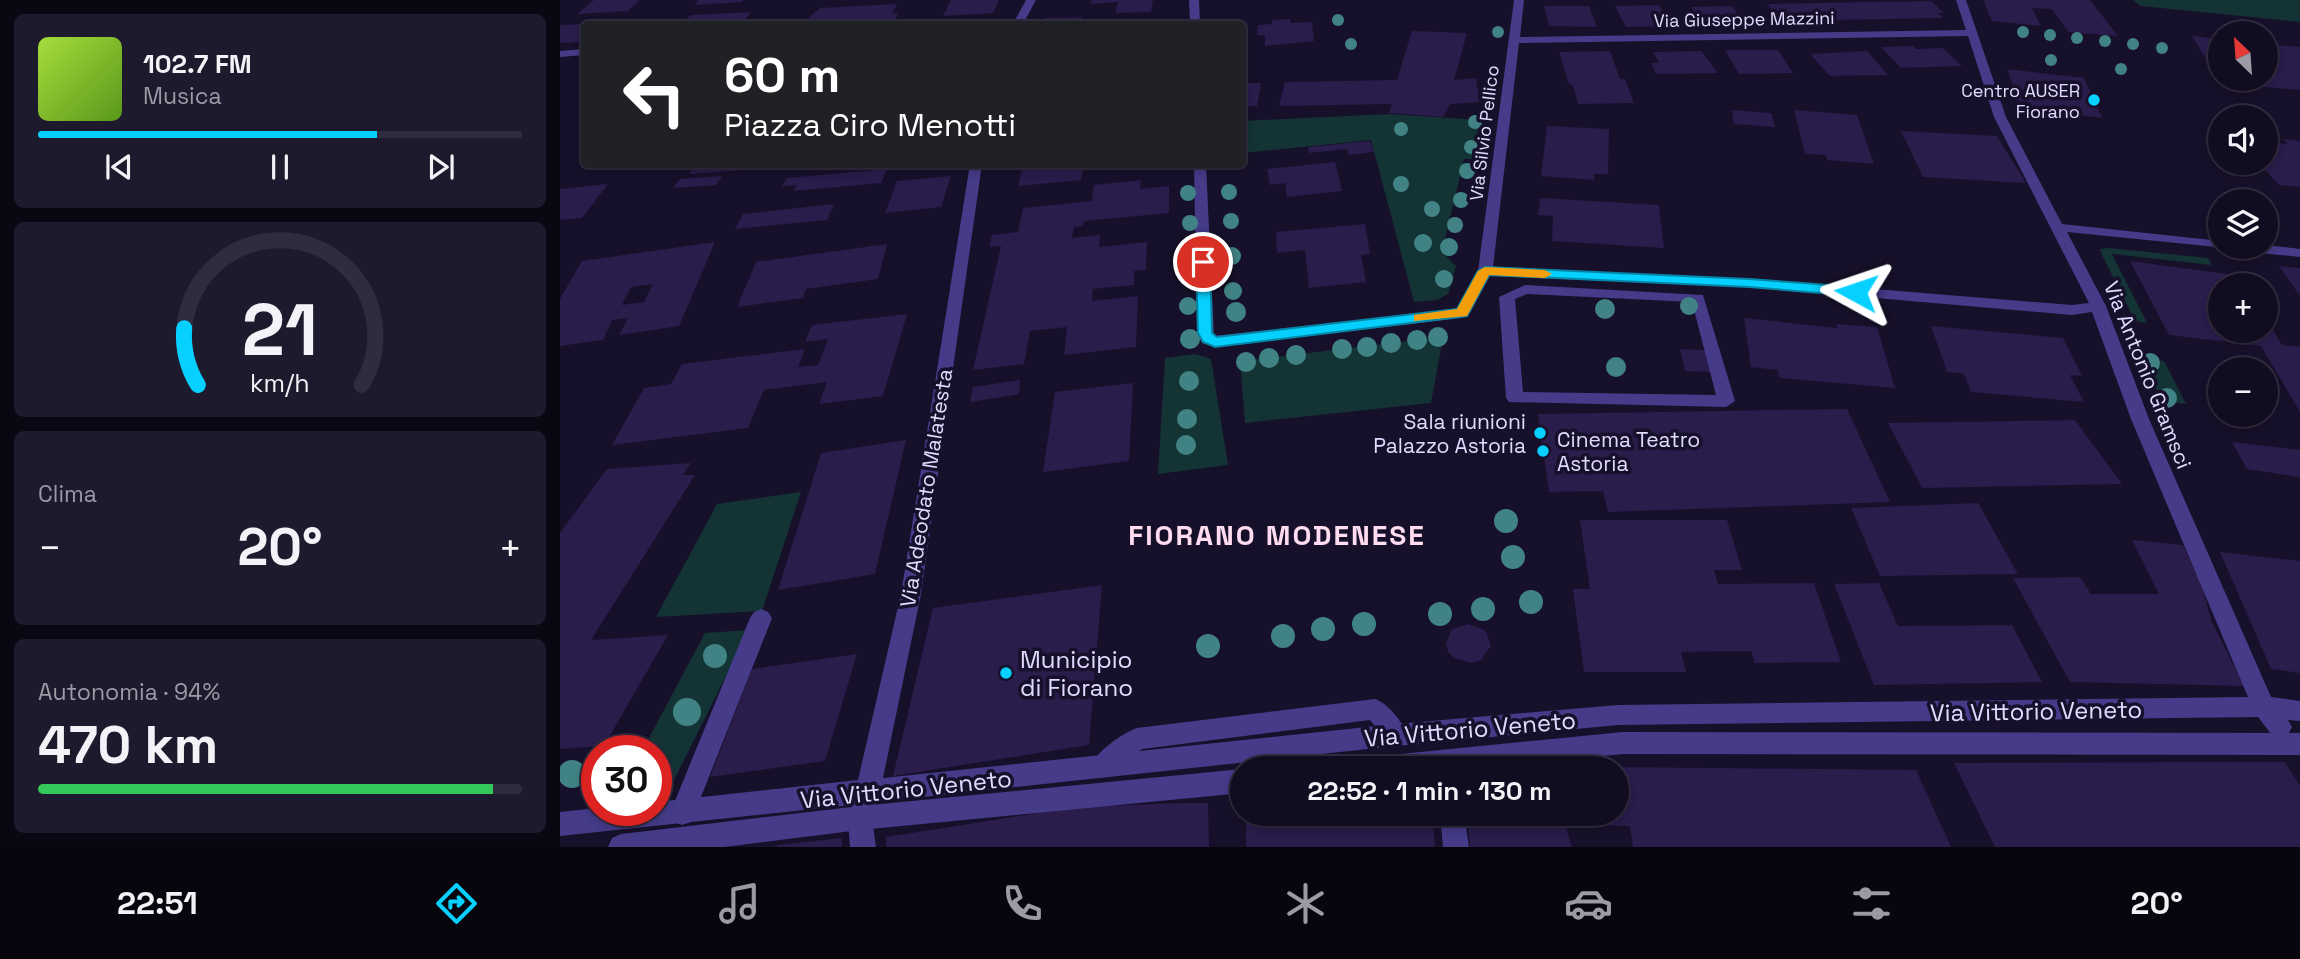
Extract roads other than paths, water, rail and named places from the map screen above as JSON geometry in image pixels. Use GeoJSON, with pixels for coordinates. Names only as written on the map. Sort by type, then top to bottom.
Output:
{"type":"FeatureCollection","features":[{"type":"Feature","properties":{"kind":"street"},"geometry":{"type":"LineString","coordinates":[[1020,21],[1031,0]]}},
{"type":"Feature","properties":{"kind":"street"},"geometry":{"type":"LineString","coordinates":[[1194,0],[1195,21]]}},
{"type":"Feature","properties":{"kind":"street","name":"Via Silvio Pellico"},"geometry":{"type":"LineString","coordinates":[[1485,271],[1519,0]]}},
{"type":"Feature","properties":{"kind":"street","name":"Via Antonio Gramsci"},"geometry":{"type":"LineString","coordinates":[[1961,0],[2000,117],[2098,306],[2140,419],[2264,706],[2293,743]]}},
{"type":"Feature","properties":{"kind":"street","name":"Via Giuseppe Mazzini"},"geometry":{"type":"LineString","coordinates":[[1514,40],[1974,33]]}},
{"type":"Feature","properties":{"kind":"street"},"geometry":{"type":"LineString","coordinates":[[560,54],[581,52]]}},
{"type":"Feature","properties":{"kind":"street","name":"Via Adeodato Malatesta"},"geometry":{"type":"LineString","coordinates":[[863,847],[863,806],[911,594],[975,168]]}},
{"type":"Feature","properties":{"kind":"street"},"geometry":{"type":"LineString","coordinates":[[1200,168],[1205,333],[1208,339],[1215,342],[1462,313],[1485,271],[1749,283],[2072,310],[2098,306]]}},
{"type":"Feature","properties":{"kind":"street"},"geometry":{"type":"LineString","coordinates":[[2055,227],[2208,244]]}},
{"type":"Feature","properties":{"kind":"street"},"geometry":{"type":"LineString","coordinates":[[2278,251],[2300,253]]}},
{"type":"Feature","properties":{"kind":"street"},"geometry":{"type":"LineString","coordinates":[[1525,289],[1698,298],[1726,401],[1515,398],[1508,322],[1507,297],[1525,289]]}},
{"type":"Feature","properties":{"kind":"street"},"geometry":{"type":"LineString","coordinates":[[682,813],[761,618]]}},
{"type":"Feature","properties":{"kind":"street","name":"Via Vittorio Veneto"},"geometry":{"type":"LineString","coordinates":[[621,847],[1101,768],[1396,735],[1618,715],[2264,706],[2300,711]]}},
{"type":"Feature","properties":{"kind":"street","name":"Via Vittorio Veneto"},"geometry":{"type":"LineString","coordinates":[[1514,756],[1623,743],[2293,743]]}},
{"type":"Feature","properties":{"kind":"street","name":"Via Vittorio Veneto"},"geometry":{"type":"LineString","coordinates":[[560,824],[682,813],[863,806],[1230,782]]}},
{"type":"Feature","properties":{"kind":"street"},"geometry":{"type":"LineString","coordinates":[[1453,826],[1456,847]]}},
{"type":"Feature","properties":{"kind":"place","name":"Centro AUSER Fiorano"},"geometry":{"type":"Point","coordinates":[2094,100]}},
{"type":"Feature","properties":{"kind":"place","name":"Sala riunioni Palazzo Astoria"},"geometry":{"type":"Point","coordinates":[1540,433]}},
{"type":"Feature","properties":{"kind":"place","name":"Cinema Teatro Astoria"},"geometry":{"type":"Point","coordinates":[1543,451]}},
{"type":"Feature","properties":{"kind":"place","name":"Municipio di Fiorano"},"geometry":{"type":"Point","coordinates":[1006,673]}},
{"type":"Feature","properties":{"kind":"district","name":"FIORANO MODENESE"},"geometry":{"type":"Point","coordinates":[1277,535]}}]}
